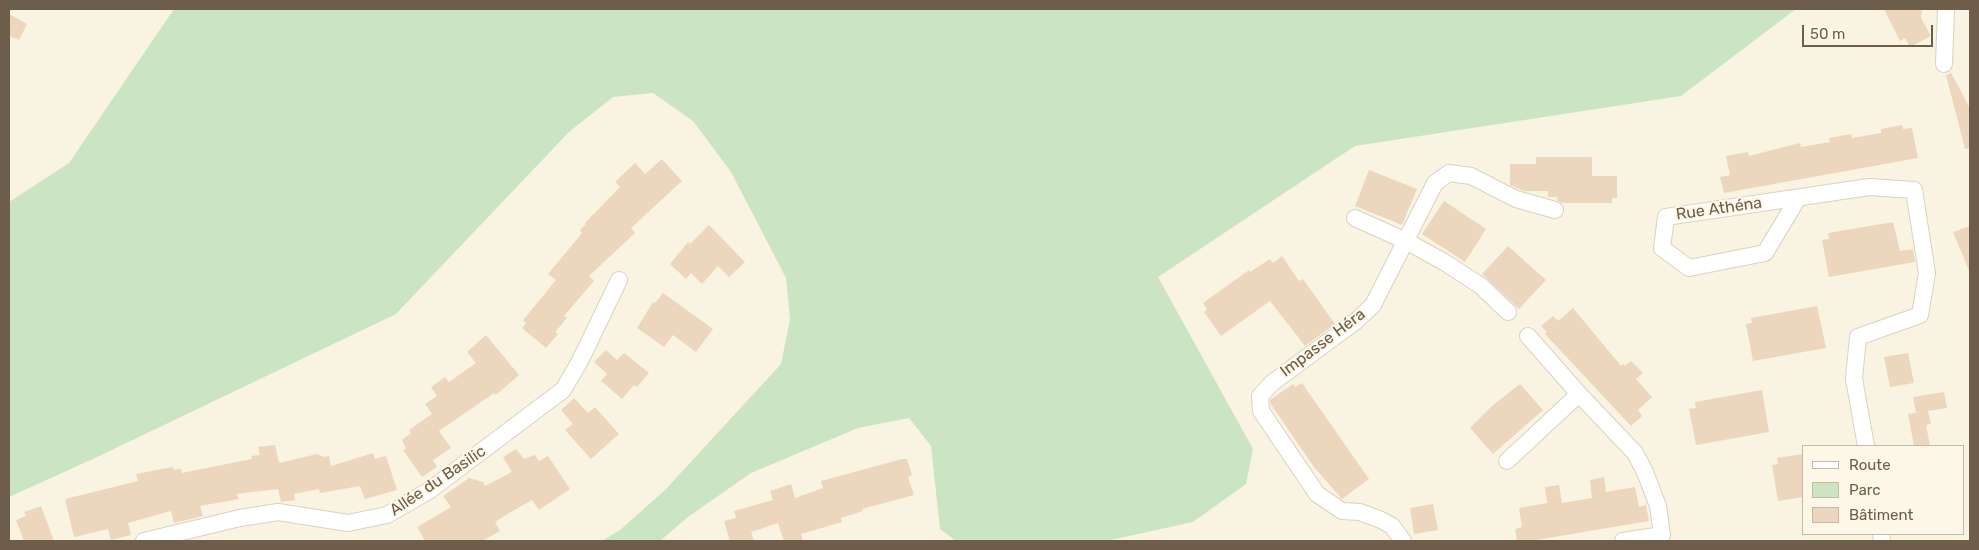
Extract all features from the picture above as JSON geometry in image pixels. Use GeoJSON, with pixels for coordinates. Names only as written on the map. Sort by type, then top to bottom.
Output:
{"type":"FeatureCollection","features":[{"type":"Feature","properties":{"kind":"street"},"geometry":{"type":"LineString","coordinates":[[1944,64],[1946,9]]}},
{"type":"Feature","properties":{"kind":"street","name":"Impasse Héra"},"geometry":{"type":"LineString","coordinates":[[1402,541],[1392,526],[1360,512],[1342,511],[1317,494],[1262,410],[1260,396],[1272,383],[1356,321],[1373,305],[1435,183],[1448,173],[1471,176],[1516,199],[1555,210]]}},
{"type":"Feature","properties":{"kind":"street","name":"Rue Athéna"},"geometry":{"type":"LineString","coordinates":[[1798,198],[1765,253],[1689,268],[1662,248],[1666,217],[1869,187],[1914,190],[1927,273],[1920,315],[1858,337],[1854,379],[1866,445]]}},
{"type":"Feature","properties":{"kind":"street"},"geometry":{"type":"LineString","coordinates":[[1355,218],[1406,241],[1481,286],[1508,312]]}},
{"type":"Feature","properties":{"kind":"street","name":"Allée du Basilic"},"geometry":{"type":"LineString","coordinates":[[156,540],[240,518],[278,512],[348,523],[388,516],[430,490],[563,390],[580,361],[619,280]]}},
{"type":"Feature","properties":{"kind":"street"},"geometry":{"type":"LineString","coordinates":[[1528,336],[1635,454],[1645,472],[1658,506],[1662,535],[1623,541]]}},
{"type":"Feature","properties":{"kind":"street"},"geometry":{"type":"LineString","coordinates":[[1507,460],[1579,394]]}},
{"type":"Feature","properties":{"kind":"green space"},"geometry":{"type":"Polygon","coordinates":[[[174,9],[1796,9],[1681,96],[1355,146],[1158,277],[1253,449],[1246,484],[1193,522],[1106,541],[956,541],[940,529],[931,446],[909,418],[858,428],[751,473],[688,517],[660,541],[602,541],[620,530],[665,490],[781,364],[790,319],[786,278],[731,172],[693,121],[653,93],[613,97],[569,132],[396,314],[95,458],[9,497],[9,202],[69,163],[174,9]]]}},
{"type":"Feature","properties":{"kind":"building"},"geometry":{"type":"Polygon","coordinates":[[[1884,9],[1922,9],[1921,18],[1931,36],[1910,47],[1905,38],[1900,41],[1884,9]]]}},
{"type":"Feature","properties":{"kind":"building"},"geometry":{"type":"Polygon","coordinates":[[[9,14],[27,24],[19,40],[9,36],[9,14]]]}},
{"type":"Feature","properties":{"kind":"building"},"geometry":{"type":"Polygon","coordinates":[[[1951,73],[1970,108],[1970,148],[1965,149],[1946,75],[1951,73]]]}},
{"type":"Feature","properties":{"kind":"building"},"geometry":{"type":"Polygon","coordinates":[[[1902,125],[1903,129],[1912,128],[1918,158],[1724,193],[1720,177],[1730,175],[1726,156],[1748,152],[1749,156],[1800,143],[1801,147],[1830,142],[1829,138],[1851,134],[1852,138],[1881,133],[1881,129],[1902,125]]]}},
{"type":"Feature","properties":{"kind":"building"},"geometry":{"type":"Polygon","coordinates":[[[1536,157],[1592,157],[1592,176],[1617,176],[1617,198],[1612,198],[1612,203],[1562,203],[1557,200],[1557,197],[1548,197],[1548,191],[1524,191],[1510,185],[1510,164],[1536,164],[1536,157]]]}},
{"type":"Feature","properties":{"kind":"building"},"geometry":{"type":"Polygon","coordinates":[[[662,159],[682,181],[631,228],[635,233],[589,276],[594,281],[564,316],[567,318],[555,332],[558,334],[546,348],[522,328],[526,323],[523,320],[556,280],[548,274],[582,233],[580,230],[585,223],[620,187],[615,182],[635,163],[645,174],[662,159]]]}},
{"type":"Feature","properties":{"kind":"building"},"geometry":{"type":"Polygon","coordinates":[[[1369,170],[1417,189],[1402,225],[1355,206],[1369,170]]]}},
{"type":"Feature","properties":{"kind":"building"},"geometry":{"type":"Polygon","coordinates":[[[1444,201],[1486,229],[1465,262],[1422,234],[1444,201]]]}},
{"type":"Feature","properties":{"kind":"building"},"geometry":{"type":"Polygon","coordinates":[[[1893,222],[1900,251],[1913,249],[1915,262],[1829,277],[1822,240],[1829,239],[1828,233],[1893,222]]]}},
{"type":"Feature","properties":{"kind":"building"},"geometry":{"type":"Polygon","coordinates":[[[709,225],[745,262],[729,277],[718,266],[702,284],[691,273],[686,279],[670,264],[688,242],[690,244],[709,225]]]}},
{"type":"Feature","properties":{"kind":"building"},"geometry":{"type":"Polygon","coordinates":[[[1970,226],[1970,273],[1953,232],[1970,226]]]}},
{"type":"Feature","properties":{"kind":"building"},"geometry":{"type":"Polygon","coordinates":[[[1508,246],[1546,280],[1519,309],[1482,274],[1508,246]]]}},
{"type":"Feature","properties":{"kind":"building"},"geometry":{"type":"Polygon","coordinates":[[[1282,256],[1299,281],[1303,279],[1335,324],[1305,346],[1270,301],[1221,336],[1204,312],[1207,309],[1203,303],[1249,270],[1250,272],[1270,259],[1273,263],[1282,256]]]}},
{"type":"Feature","properties":{"kind":"building"},"geometry":{"type":"Polygon","coordinates":[[[663,293],[713,329],[696,352],[673,335],[664,347],[637,328],[653,302],[655,303],[663,293]]]}},
{"type":"Feature","properties":{"kind":"building"},"geometry":{"type":"Polygon","coordinates":[[[1817,306],[1826,348],[1753,361],[1746,324],[1752,323],[1751,318],[1817,306]]]}},
{"type":"Feature","properties":{"kind":"building"},"geometry":{"type":"Polygon","coordinates":[[[1573,308],[1621,366],[1623,364],[1625,366],[1631,361],[1643,373],[1636,379],[1652,397],[1638,410],[1642,416],[1631,426],[1545,334],[1547,332],[1541,326],[1553,316],[1558,321],[1573,308]]]}},
{"type":"Feature","properties":{"kind":"building"},"geometry":{"type":"Polygon","coordinates":[[[486,335],[519,375],[496,395],[494,393],[439,431],[451,448],[433,460],[437,467],[422,477],[403,450],[406,449],[402,440],[411,433],[409,430],[432,414],[425,404],[437,396],[431,387],[445,377],[449,382],[476,363],[467,352],[486,335]]]}},
{"type":"Feature","properties":{"kind":"building"},"geometry":{"type":"Polygon","coordinates":[[[606,350],[617,360],[624,353],[649,373],[637,387],[634,385],[622,399],[601,381],[607,374],[594,362],[606,350]]]}},
{"type":"Feature","properties":{"kind":"building"},"geometry":{"type":"Polygon","coordinates":[[[1908,353],[1914,383],[1890,387],[1884,357],[1908,353]]]}},
{"type":"Feature","properties":{"kind":"building"},"geometry":{"type":"Polygon","coordinates":[[[1302,383],[1369,479],[1342,499],[1314,467],[1270,403],[1270,400],[1293,384],[1295,387],[1302,383]]]}},
{"type":"Feature","properties":{"kind":"building"},"geometry":{"type":"Polygon","coordinates":[[[1520,384],[1543,410],[1493,454],[1470,428],[1492,406],[1520,384]]]}},
{"type":"Feature","properties":{"kind":"building"},"geometry":{"type":"Polygon","coordinates":[[[1762,390],[1769,432],[1696,445],[1689,409],[1696,408],[1695,402],[1762,390]]]}},
{"type":"Feature","properties":{"kind":"building"},"geometry":{"type":"Polygon","coordinates":[[[1944,392],[1947,408],[1928,411],[1931,424],[1926,425],[1930,445],[1914,445],[1908,414],[1916,413],[1913,397],[1944,392]]]}},
{"type":"Feature","properties":{"kind":"building"},"geometry":{"type":"Polygon","coordinates":[[[574,398],[588,413],[595,407],[619,434],[591,459],[565,430],[573,424],[561,410],[574,398]]]}},
{"type":"Feature","properties":{"kind":"building"},"geometry":{"type":"Polygon","coordinates":[[[275,445],[279,463],[317,454],[324,457],[329,456],[331,466],[373,453],[375,459],[386,456],[397,490],[365,499],[360,486],[320,493],[319,489],[294,494],[295,500],[281,502],[278,489],[236,494],[239,499],[200,506],[203,516],[174,523],[171,511],[128,523],[131,535],[111,540],[108,529],[74,537],[65,499],[138,481],[136,474],[173,467],[174,470],[181,469],[182,473],[252,459],[251,456],[260,455],[258,447],[275,445]]]}},
{"type":"Feature","properties":{"kind":"building"},"geometry":{"type":"Polygon","coordinates":[[[516,449],[524,459],[535,455],[539,461],[548,456],[570,489],[539,510],[532,500],[509,513],[495,522],[500,531],[482,541],[425,541],[417,527],[451,507],[443,496],[469,478],[483,482],[485,486],[512,472],[503,457],[516,449]]]}},
{"type":"Feature","properties":{"kind":"building"},"geometry":{"type":"Polygon","coordinates":[[[1802,454],[1802,497],[1778,501],[1772,465],[1778,464],[1777,458],[1802,454]]]}},
{"type":"Feature","properties":{"kind":"building"},"geometry":{"type":"Polygon","coordinates":[[[907,459],[912,475],[908,477],[914,495],[862,509],[863,511],[841,518],[842,522],[801,534],[803,541],[784,541],[778,523],[751,532],[754,541],[730,541],[724,521],[736,518],[734,511],[773,500],[770,491],[791,484],[795,498],[823,488],[821,481],[907,459]]]}},
{"type":"Feature","properties":{"kind":"building"},"geometry":{"type":"Polygon","coordinates":[[[1604,477],[1606,492],[1635,487],[1639,507],[1646,505],[1649,521],[1530,541],[1517,541],[1515,529],[1522,527],[1519,508],[1547,503],[1545,487],[1559,485],[1562,503],[1592,498],[1590,480],[1604,477]]]}},
{"type":"Feature","properties":{"kind":"building"},"geometry":{"type":"Polygon","coordinates":[[[1433,504],[1438,530],[1414,534],[1410,508],[1433,504]]]}},
{"type":"Feature","properties":{"kind":"building"},"geometry":{"type":"Polygon","coordinates":[[[41,506],[54,541],[24,541],[16,520],[26,516],[24,512],[41,506]]]}}]}
